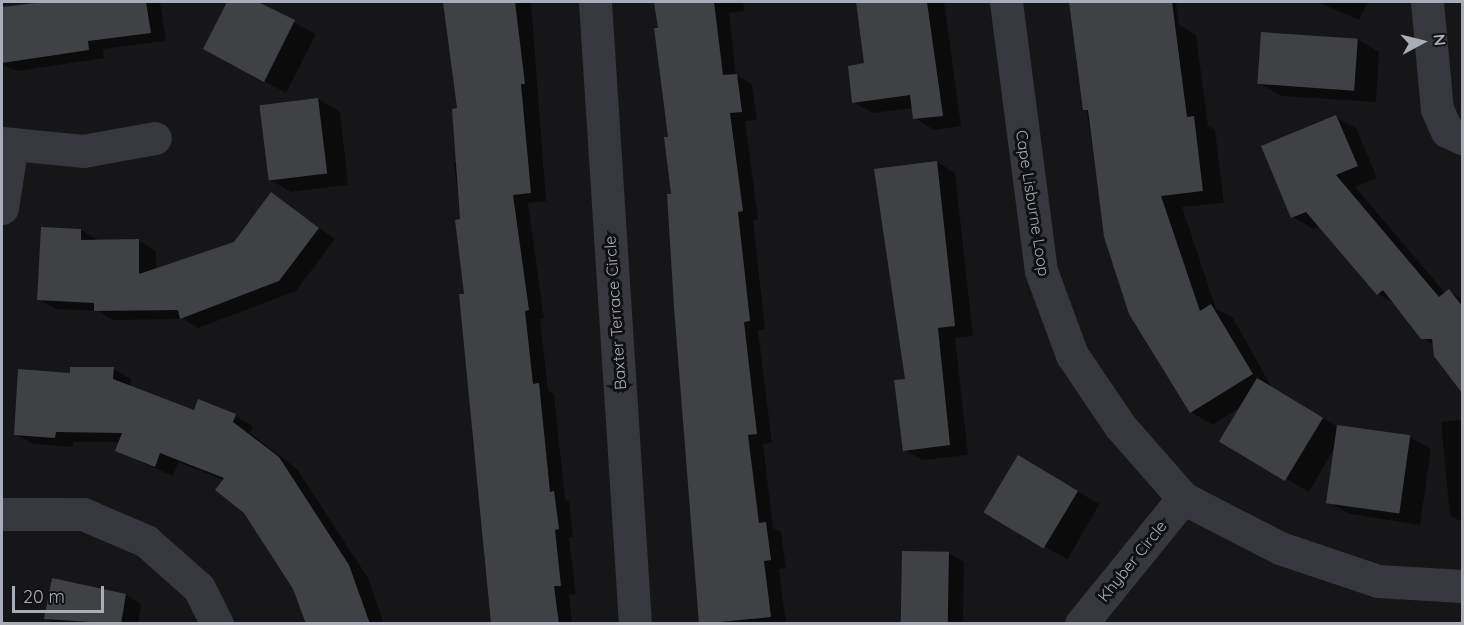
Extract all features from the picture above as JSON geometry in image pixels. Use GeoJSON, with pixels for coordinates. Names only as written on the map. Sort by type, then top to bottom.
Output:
{"type":"FeatureCollection","features":[{"type":"Feature","properties":{"kind":"street","name":"Baxter Terrace Circle"},"geometry":{"type":"LineString","coordinates":[[594,2],[635,624]]}},
{"type":"Feature","properties":{"kind":"street","name":"Cape Lisburne Loop"},"geometry":{"type":"LineString","coordinates":[[1006,2],[1041,271],[1072,355],[1120,426],[1183,498],[1280,548],[1378,581],[1462,586]]}},
{"type":"Feature","properties":{"kind":"street"},"geometry":{"type":"LineString","coordinates":[[1427,2],[1437,110],[1448,131],[1462,138]]}},
{"type":"Feature","properties":{"kind":"street"},"geometry":{"type":"LineString","coordinates":[[2,208],[7,143],[83,151],[155,138]]}},
{"type":"Feature","properties":{"kind":"street","name":"Khyber Circle"},"geometry":{"type":"LineString","coordinates":[[1081,624],[1183,498]]}},
{"type":"Feature","properties":{"kind":"street"},"geometry":{"type":"LineString","coordinates":[[2,514],[83,514],[146,541],[199,588],[217,624]]}},
{"type":"Feature","properties":{"kind":"building"},"geometry":{"type":"Polygon","coordinates":[[[44,2],[146,2],[151,33],[88,41],[89,50],[2,63],[2,7],[44,2]]]}},
{"type":"Feature","properties":{"kind":"building"},"geometry":{"type":"Polygon","coordinates":[[[227,2],[258,2],[295,20],[264,82],[203,49],[227,2]]]}},
{"type":"Feature","properties":{"kind":"building"},"geometry":{"type":"Polygon","coordinates":[[[443,2],[515,2],[525,84],[521,84],[531,193],[513,195],[529,310],[525,311],[533,384],[539,383],[550,492],[554,491],[559,529],[555,530],[561,586],[554,586],[559,624],[491,624],[459,294],[464,294],[455,220],[460,219],[452,109],[457,108],[443,2]]]}},
{"type":"Feature","properties":{"kind":"building"},"geometry":{"type":"Polygon","coordinates":[[[654,2],[714,2],[723,75],[737,74],[742,112],[730,113],[743,211],[738,212],[750,321],[744,322],[757,434],[748,435],[759,523],[766,522],[771,560],[764,561],[771,617],[699,624],[674,307],[667,194],[671,194],[664,137],[668,137],[654,28],[658,28],[654,2]]]}},
{"type":"Feature","properties":{"kind":"building"},"geometry":{"type":"Polygon","coordinates":[[[856,2],[927,2],[943,116],[913,119],[910,95],[852,103],[848,66],[864,63],[856,2]]]}},
{"type":"Feature","properties":{"kind":"building"},"geometry":{"type":"Polygon","coordinates":[[[1069,2],[1172,2],[1187,117],[1194,116],[1203,191],[1161,196],[1200,311],[1211,304],[1253,374],[1190,413],[1129,314],[1104,237],[1088,110],[1083,110],[1069,2]]]}},
{"type":"Feature","properties":{"kind":"building"},"geometry":{"type":"Polygon","coordinates":[[[1261,32],[1358,39],[1354,91],[1257,84],[1261,32]]]}},
{"type":"Feature","properties":{"kind":"building"},"geometry":{"type":"Polygon","coordinates":[[[318,98],[327,173],[269,181],[259,105],[318,98]]]}},
{"type":"Feature","properties":{"kind":"building"},"geometry":{"type":"Polygon","coordinates":[[[1336,115],[1358,166],[1336,175],[1439,297],[1449,289],[1462,306],[1462,393],[1434,356],[1432,339],[1421,339],[1383,290],[1377,295],[1306,212],[1291,218],[1261,146],[1336,115]]]}},
{"type":"Feature","properties":{"kind":"building"},"geometry":{"type":"Polygon","coordinates":[[[937,161],[955,326],[938,328],[950,445],[903,451],[894,380],[905,379],[874,169],[937,161]]]}},
{"type":"Feature","properties":{"kind":"building"},"geometry":{"type":"Polygon","coordinates":[[[271,192],[319,228],[279,281],[180,319],[178,310],[94,311],[94,303],[37,300],[41,227],[81,229],[81,240],[139,239],[139,274],[234,242],[271,192]]]}},
{"type":"Feature","properties":{"kind":"building"},"geometry":{"type":"Polygon","coordinates":[[[70,367],[114,367],[113,379],[194,410],[198,399],[236,414],[233,422],[279,457],[349,565],[370,624],[306,624],[293,589],[244,513],[215,490],[224,478],[160,453],[155,467],[115,451],[122,433],[56,432],[55,438],[14,435],[18,369],[70,373],[70,367]]]}},
{"type":"Feature","properties":{"kind":"building"},"geometry":{"type":"Polygon","coordinates":[[[1257,378],[1323,418],[1285,481],[1219,441],[1257,378]]]}},
{"type":"Feature","properties":{"kind":"building"},"geometry":{"type":"Polygon","coordinates":[[[1337,425],[1410,435],[1399,514],[1326,503],[1337,425]]]}},
{"type":"Feature","properties":{"kind":"building"},"geometry":{"type":"Polygon","coordinates":[[[1018,455],[1078,491],[1043,548],[983,512],[1018,455]]]}},
{"type":"Feature","properties":{"kind":"building"},"geometry":{"type":"Polygon","coordinates":[[[902,551],[949,552],[948,623],[901,622],[902,551]]]}},
{"type":"Feature","properties":{"kind":"building"},"geometry":{"type":"Polygon","coordinates":[[[52,578],[126,594],[121,624],[44,619],[52,578]]]}}]}
